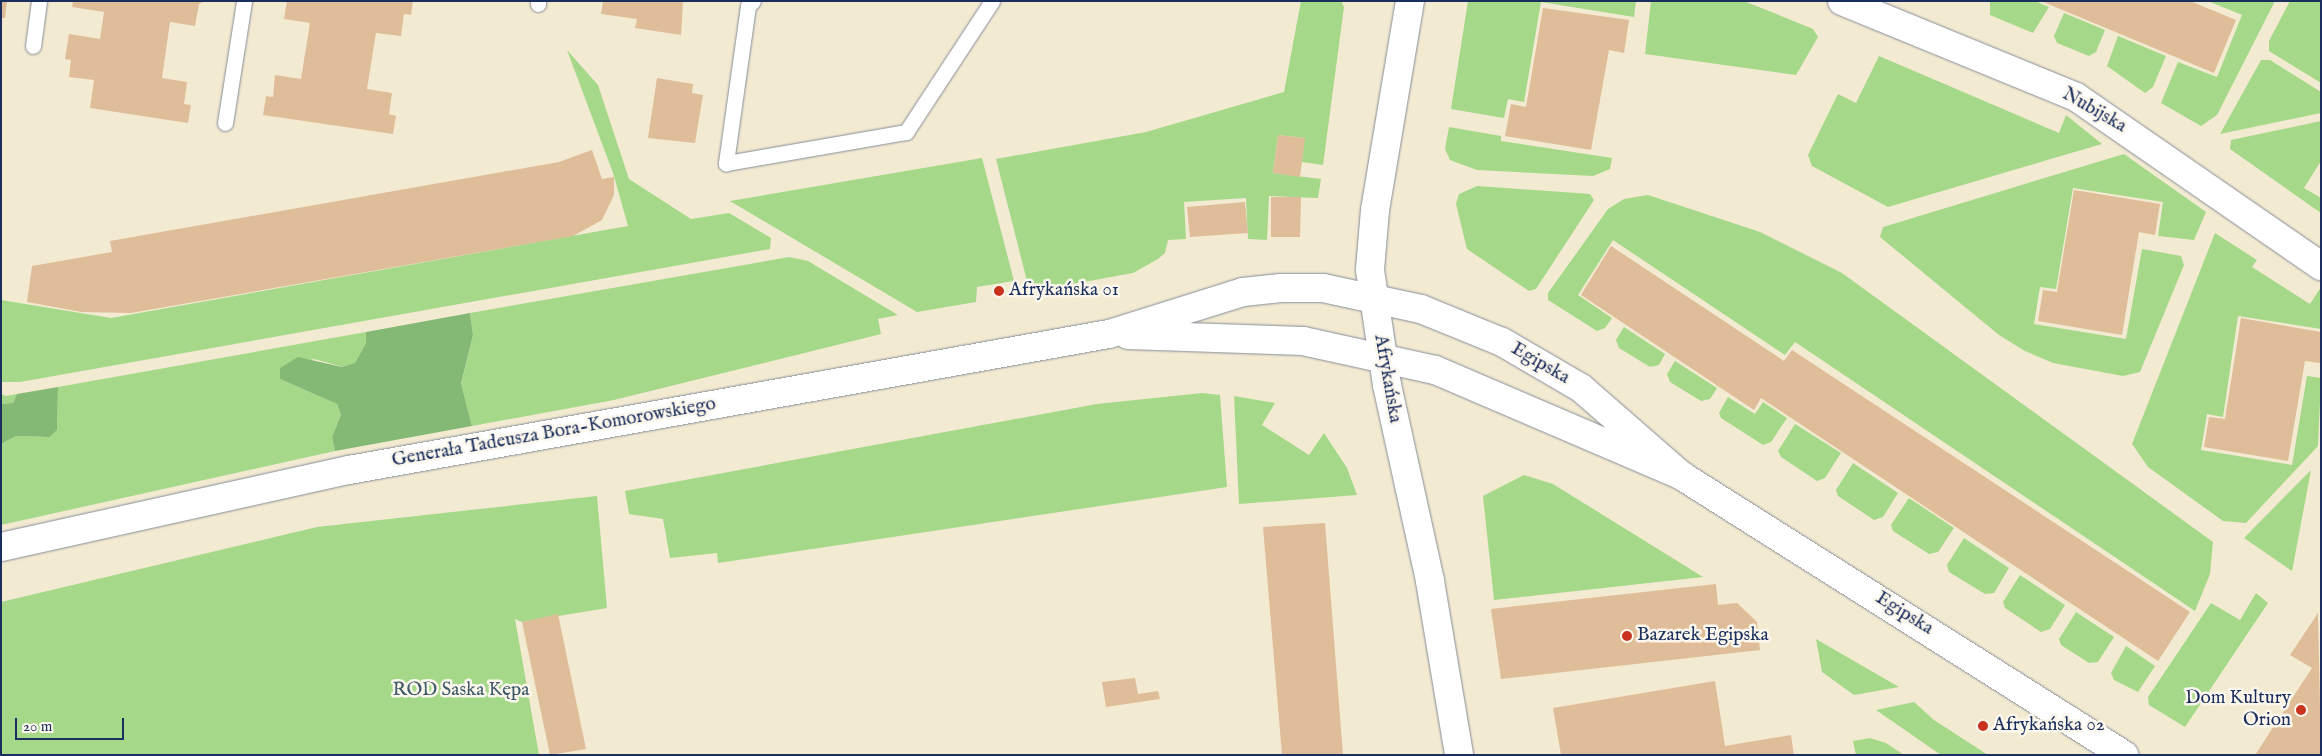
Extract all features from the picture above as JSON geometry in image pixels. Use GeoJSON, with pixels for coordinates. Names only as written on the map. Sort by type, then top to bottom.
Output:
{"type":"FeatureCollection","features":[{"type":"Feature","properties":{"kind":"street","name":"Afrykańska"},"geometry":{"type":"LineString","coordinates":[[1410,1],[1375,210],[1373,297],[1406,484],[1430,581],[1459,755]]}},
{"type":"Feature","properties":{"kind":"street","name":"Nubijska"},"geometry":{"type":"LineString","coordinates":[[1842,1],[2076,97],[2321,266]]}},
{"type":"Feature","properties":{"kind":"street","name":"Generała Tadeusza Bora-Komorowskiego"},"geometry":{"type":"LineString","coordinates":[[1,547],[349,470],[1109,334],[1243,292],[1323,288],[1373,297]]}},
{"type":"Feature","properties":{"kind":"street","name":"Egipska"},"geometry":{"type":"LineString","coordinates":[[1373,297],[1455,320],[1542,363],[1581,388],[1682,476],[2124,755]]}},
{"type":"Feature","properties":{"kind":"street","name":"Generała Tadeusza Bora-Komorowskiego"},"geometry":{"type":"LineString","coordinates":[[1109,334],[1303,341],[1383,357]]}},
{"type":"Feature","properties":{"kind":"street","name":"Egipska"},"geometry":{"type":"LineString","coordinates":[[1383,357],[1435,370],[1682,476]]}},
{"type":"Feature","properties":{"kind":"lane"},"geometry":{"type":"LineString","coordinates":[[32,46],[39,1]]}},
{"type":"Feature","properties":{"kind":"lane"},"geometry":{"type":"LineString","coordinates":[[225,123],[244,1]]}},
{"type":"Feature","properties":{"kind":"lane"},"geometry":{"type":"LineString","coordinates":[[753,1],[748,6],[726,163],[906,132],[992,1]]}},
{"type":"Feature","properties":{"kind":"green space"},"geometry":{"type":"Polygon","coordinates":[[[1301,1],[1341,1],[1344,7],[1323,165],[1302,162],[1304,138],[1278,135],[1273,173],[1321,179],[1318,198],[1269,196],[1267,240],[1248,239],[1246,198],[1184,202],[1186,239],[1168,240],[1165,253],[1158,259],[1133,273],[1034,291],[1028,285],[996,159],[1146,132],[1284,92],[1301,1]]]}},
{"type":"Feature","properties":{"kind":"green space"},"geometry":{"type":"Polygon","coordinates":[[[1468,1],[1636,1],[1634,17],[1541,2],[1524,102],[1508,99],[1504,118],[1451,109],[1468,1]]]}},
{"type":"Feature","properties":{"kind":"green space"},"geometry":{"type":"Polygon","coordinates":[[[1651,1],[1744,1],[1813,29],[1818,37],[1796,75],[1645,54],[1651,1]]]}},
{"type":"Feature","properties":{"kind":"green space"},"geometry":{"type":"Polygon","coordinates":[[[1990,1],[2035,1],[2049,7],[2033,33],[1990,15],[1990,1]]]}},
{"type":"Feature","properties":{"kind":"green space"},"geometry":{"type":"Polygon","coordinates":[[[2208,1],[2275,1],[2217,115],[2201,126],[2161,103],[2178,62],[2217,77],[2242,15],[2208,1]]]}},
{"type":"Feature","properties":{"kind":"green space"},"geometry":{"type":"Polygon","coordinates":[[[2290,1],[2321,1],[2321,83],[2269,51],[2269,41],[2290,1]]]}},
{"type":"Feature","properties":{"kind":"green space"},"geometry":{"type":"Polygon","coordinates":[[[2064,13],[2105,30],[2096,52],[2089,56],[2057,43],[2054,36],[2064,13]]]}},
{"type":"Feature","properties":{"kind":"green space"},"geometry":{"type":"Polygon","coordinates":[[[2118,36],[2166,56],[2153,87],[2145,93],[2107,66],[2118,36]]]}},
{"type":"Feature","properties":{"kind":"green space"},"geometry":{"type":"Polygon","coordinates":[[[567,50],[598,85],[629,179],[691,219],[729,213],[771,238],[770,249],[20,382],[1,382],[1,300],[111,318],[628,226],[613,173],[567,50]]]}},
{"type":"Feature","properties":{"kind":"green space"},"geometry":{"type":"Polygon","coordinates":[[[1879,56],[2059,133],[2066,115],[2102,144],[1888,207],[1812,166],[1808,155],[1838,94],[1856,103],[1879,56]]]}},
{"type":"Feature","properties":{"kind":"green space"},"geometry":{"type":"Polygon","coordinates":[[[2261,60],[2270,60],[2321,92],[2321,113],[2220,134],[2261,60]]]}},
{"type":"Feature","properties":{"kind":"green space"},"geometry":{"type":"Polygon","coordinates":[[[2321,121],[2321,161],[2304,188],[2321,198],[2321,213],[2230,149],[2231,140],[2321,121]]]}},
{"type":"Feature","properties":{"kind":"green space"},"geometry":{"type":"Polygon","coordinates":[[[1449,127],[1501,136],[1501,141],[1612,158],[1610,169],[1593,176],[1477,170],[1450,160],[1445,149],[1449,127]]]}},
{"type":"Feature","properties":{"kind":"green space"},"geometry":{"type":"Polygon","coordinates":[[[2124,154],[2206,212],[2194,240],[2158,236],[2163,202],[2073,188],[2056,289],[2040,287],[2034,324],[2126,339],[2142,249],[2181,256],[2184,265],[2140,372],[2123,376],[2053,363],[2025,351],[1999,335],[1880,237],[1883,227],[2124,154]]]}},
{"type":"Feature","properties":{"kind":"green space"},"geometry":{"type":"Polygon","coordinates":[[[982,158],[1014,281],[977,287],[976,302],[917,312],[730,201],[982,158]]]}},
{"type":"Feature","properties":{"kind":"green space"},"geometry":{"type":"Polygon","coordinates":[[[1477,186],[1590,194],[1594,200],[1536,289],[1529,291],[1467,249],[1456,204],[1459,194],[1477,186]]]}},
{"type":"Feature","properties":{"kind":"green space"},"geometry":{"type":"Polygon","coordinates":[[[1648,195],[1760,232],[1842,273],[2213,542],[2210,574],[2195,611],[1795,342],[1785,355],[1613,240],[1578,295],[1612,318],[1605,328],[1597,331],[1548,300],[1548,293],[1608,209],[1624,199],[1648,195]]]}},
{"type":"Feature","properties":{"kind":"green space"},"geometry":{"type":"Polygon","coordinates":[[[2215,233],[2257,260],[2252,267],[2310,304],[2321,287],[2321,329],[2238,316],[2223,417],[2207,414],[2201,450],[2292,465],[2307,376],[2321,378],[2318,446],[2246,523],[2223,521],[2148,467],[2132,444],[2215,233]]]}},
{"type":"Feature","properties":{"kind":"green space"},"geometry":{"type":"Polygon","coordinates":[[[789,257],[808,261],[898,315],[878,319],[881,334],[614,400],[472,426],[461,385],[473,335],[470,313],[789,257]]]}},
{"type":"Feature","properties":{"kind":"green space"},"geometry":{"type":"Polygon","coordinates":[[[470,313],[473,335],[461,384],[472,426],[335,451],[332,437],[341,415],[337,404],[280,379],[280,368],[298,357],[342,367],[355,363],[366,343],[366,332],[470,313]]]}},
{"type":"Feature","properties":{"kind":"green space"},"geometry":{"type":"Polygon","coordinates":[[[1624,327],[1665,354],[1659,365],[1650,367],[1619,348],[1616,340],[1624,327]]]}},
{"type":"Feature","properties":{"kind":"green space"},"geometry":{"type":"Polygon","coordinates":[[[366,332],[366,343],[355,363],[343,367],[314,359],[280,368],[280,379],[337,404],[341,415],[332,437],[335,451],[1,525],[1,444],[16,436],[50,437],[57,430],[58,387],[366,332]]]}},
{"type":"Feature","properties":{"kind":"green space"},"geometry":{"type":"Polygon","coordinates":[[[1675,361],[1717,388],[1710,399],[1701,401],[1670,382],[1667,374],[1675,361]]]}},
{"type":"Feature","properties":{"kind":"green space"},"geometry":{"type":"Polygon","coordinates":[[[58,387],[57,430],[50,437],[16,436],[1,444],[1,404],[13,403],[17,394],[58,387]]]}},
{"type":"Feature","properties":{"kind":"green space"},"geometry":{"type":"Polygon","coordinates":[[[1202,393],[1220,395],[1227,487],[718,563],[717,553],[670,558],[663,519],[629,514],[625,491],[1097,404],[1202,393]]]}},
{"type":"Feature","properties":{"kind":"green space"},"geometry":{"type":"Polygon","coordinates":[[[1,394],[6,396],[17,394],[13,403],[2,404],[1,394]]]}},
{"type":"Feature","properties":{"kind":"green space"},"geometry":{"type":"Polygon","coordinates":[[[1234,396],[1275,403],[1262,425],[1309,455],[1324,433],[1347,468],[1357,495],[1239,504],[1234,396]]]}},
{"type":"Feature","properties":{"kind":"green space"},"geometry":{"type":"Polygon","coordinates":[[[1728,397],[1755,414],[1763,402],[1787,418],[1771,442],[1763,445],[1721,418],[1719,413],[1728,397]]]}},
{"type":"Feature","properties":{"kind":"green space"},"geometry":{"type":"Polygon","coordinates":[[[1795,424],[1841,453],[1825,478],[1817,481],[1781,457],[1778,451],[1795,424]]]}},
{"type":"Feature","properties":{"kind":"green space"},"geometry":{"type":"Polygon","coordinates":[[[1853,463],[1898,493],[1883,517],[1874,520],[1838,496],[1836,490],[1853,463]]]}},
{"type":"Feature","properties":{"kind":"green space"},"geometry":{"type":"Polygon","coordinates":[[[2311,470],[2292,571],[2244,538],[2311,470]]]}},
{"type":"Feature","properties":{"kind":"green space"},"geometry":{"type":"Polygon","coordinates":[[[1524,475],[1553,484],[1703,577],[1494,600],[1483,496],[1524,475]]]}},
{"type":"Feature","properties":{"kind":"green space","name":"ROD Saska Kępa"},"geometry":{"type":"Polygon","coordinates":[[[597,496],[607,608],[522,622],[515,619],[539,755],[1,755],[1,602],[317,527],[597,496]]]}},
{"type":"Feature","properties":{"kind":"green space"},"geometry":{"type":"Polygon","coordinates":[[[1909,498],[1954,528],[1938,552],[1929,554],[1893,531],[1891,525],[1909,498]]]}},
{"type":"Feature","properties":{"kind":"green space"},"geometry":{"type":"Polygon","coordinates":[[[1964,538],[2009,568],[1994,593],[1985,594],[1949,572],[1947,565],[1964,538]]]}},
{"type":"Feature","properties":{"kind":"green space"},"geometry":{"type":"Polygon","coordinates":[[[2020,575],[2065,605],[2050,629],[2041,632],[2005,608],[2003,602],[2020,575]]]}},
{"type":"Feature","properties":{"kind":"green space"},"geometry":{"type":"Polygon","coordinates":[[[2256,593],[2268,603],[2185,727],[2149,705],[2148,697],[2211,603],[2240,620],[2256,593]]]}},
{"type":"Feature","properties":{"kind":"green space"},"geometry":{"type":"Polygon","coordinates":[[[2076,612],[2114,637],[2098,662],[2089,663],[2061,645],[2059,639],[2076,612]]]}},
{"type":"Feature","properties":{"kind":"green space"},"geometry":{"type":"Polygon","coordinates":[[[1816,639],[1899,687],[1854,695],[1822,672],[1816,639]]]}},
{"type":"Feature","properties":{"kind":"green space"},"geometry":{"type":"Polygon","coordinates":[[[2126,646],[2155,666],[2138,692],[2114,680],[2111,673],[2126,646]]]}},
{"type":"Feature","properties":{"kind":"green space"},"geometry":{"type":"Polygon","coordinates":[[[1914,702],[1934,720],[1988,755],[1941,755],[1876,710],[1914,702]]]}},
{"type":"Feature","properties":{"kind":"green space"},"geometry":{"type":"Polygon","coordinates":[[[1870,738],[1886,743],[1904,755],[1856,755],[1853,741],[1870,738]]]}},
{"type":"Feature","properties":{"kind":"building"},"geometry":{"type":"Polygon","coordinates":[[[1,1],[7,1],[5,18],[1,18],[1,1]]]}},
{"type":"Feature","properties":{"kind":"building"},"geometry":{"type":"Polygon","coordinates":[[[73,1],[206,1],[199,4],[195,26],[170,22],[162,78],[187,82],[184,104],[191,105],[188,123],[90,108],[94,80],[69,77],[71,60],[65,59],[69,34],[100,39],[104,12],[72,7],[73,1]]]}},
{"type":"Feature","properties":{"kind":"building"},"geometry":{"type":"Polygon","coordinates":[[[287,1],[413,1],[411,15],[404,14],[401,36],[376,33],[367,89],[392,93],[389,114],[396,116],[393,134],[263,115],[266,96],[273,97],[275,75],[301,79],[310,23],[284,19],[287,1]]]}},
{"type":"Feature","properties":{"kind":"building"},"geometry":{"type":"Polygon","coordinates":[[[603,1],[683,1],[681,35],[635,28],[637,19],[601,14],[603,1]]]}},
{"type":"Feature","properties":{"kind":"building"},"geometry":{"type":"Polygon","coordinates":[[[2041,1],[2190,1],[2236,20],[2214,73],[2041,1]]]}},
{"type":"Feature","properties":{"kind":"building"},"geometry":{"type":"Polygon","coordinates":[[[1543,8],[1629,20],[1624,53],[1609,50],[1591,150],[1505,136],[1511,104],[1526,107],[1543,8]]]}},
{"type":"Feature","properties":{"kind":"building"},"geometry":{"type":"Polygon","coordinates":[[[657,78],[693,84],[692,93],[703,95],[695,143],[648,138],[657,78]]]}},
{"type":"Feature","properties":{"kind":"building"},"geometry":{"type":"Polygon","coordinates":[[[1278,135],[1305,138],[1300,177],[1273,173],[1278,135]]]}},
{"type":"Feature","properties":{"kind":"building"},"geometry":{"type":"Polygon","coordinates":[[[592,150],[602,179],[614,177],[614,195],[602,220],[573,236],[131,313],[82,312],[27,302],[32,266],[112,252],[110,241],[559,162],[592,150]]]}},
{"type":"Feature","properties":{"kind":"building"},"geometry":{"type":"Polygon","coordinates":[[[2074,190],[2160,204],[2155,235],[2139,232],[2122,335],[2038,321],[2043,290],[2057,292],[2074,190]]]}},
{"type":"Feature","properties":{"kind":"building"},"geometry":{"type":"Polygon","coordinates":[[[1271,197],[1301,197],[1300,237],[1271,237],[1271,197]]]}},
{"type":"Feature","properties":{"kind":"building"},"geometry":{"type":"Polygon","coordinates":[[[1245,202],[1248,233],[1190,237],[1187,207],[1245,202]]]}},
{"type":"Feature","properties":{"kind":"building"},"geometry":{"type":"Polygon","coordinates":[[[1611,246],[1784,361],[1792,350],[2190,612],[2158,661],[1761,398],[1754,410],[1581,295],[1611,246]]]}},
{"type":"Feature","properties":{"kind":"building"},"geometry":{"type":"Polygon","coordinates":[[[2241,318],[2321,332],[2320,363],[2305,361],[2288,461],[2204,447],[2209,417],[2225,419],[2241,318]]]}},
{"type":"Feature","properties":{"kind":"building"},"geometry":{"type":"Polygon","coordinates":[[[1325,523],[1343,755],[1282,755],[1263,527],[1325,523]]]}},
{"type":"Feature","properties":{"kind":"building","name":"Bazarek Egipska"},"geometry":{"type":"Polygon","coordinates":[[[1716,584],[1718,605],[1737,603],[1757,622],[1760,650],[1501,679],[1491,609],[1716,584]]]}},
{"type":"Feature","properties":{"kind":"building"},"geometry":{"type":"Polygon","coordinates":[[[2318,613],[2321,755],[2255,755],[2312,668],[2290,655],[2318,613]]]}},
{"type":"Feature","properties":{"kind":"building"},"geometry":{"type":"Polygon","coordinates":[[[558,614],[586,749],[550,755],[522,622],[558,614]]]}},
{"type":"Feature","properties":{"kind":"building"},"geometry":{"type":"Polygon","coordinates":[[[1135,678],[1138,694],[1158,691],[1160,699],[1106,707],[1102,682],[1135,678]]]}},
{"type":"Feature","properties":{"kind":"building"},"geometry":{"type":"Polygon","coordinates":[[[1715,681],[1725,746],[1791,735],[1794,755],[1561,755],[1553,708],[1715,681]]]}},
{"type":"Feature","properties":{"kind":"place","name":"Afrykańska 01"},"geometry":{"type":"Point","coordinates":[999,291]}},
{"type":"Feature","properties":{"kind":"place","name":"Bazarek Egipska"},"geometry":{"type":"Point","coordinates":[1627,636]}},
{"type":"Feature","properties":{"kind":"place","name":"Dom Kultury Orion"},"geometry":{"type":"Point","coordinates":[2301,710]}},
{"type":"Feature","properties":{"kind":"place","name":"Afrykańska 02"},"geometry":{"type":"Point","coordinates":[1983,726]}}]}
